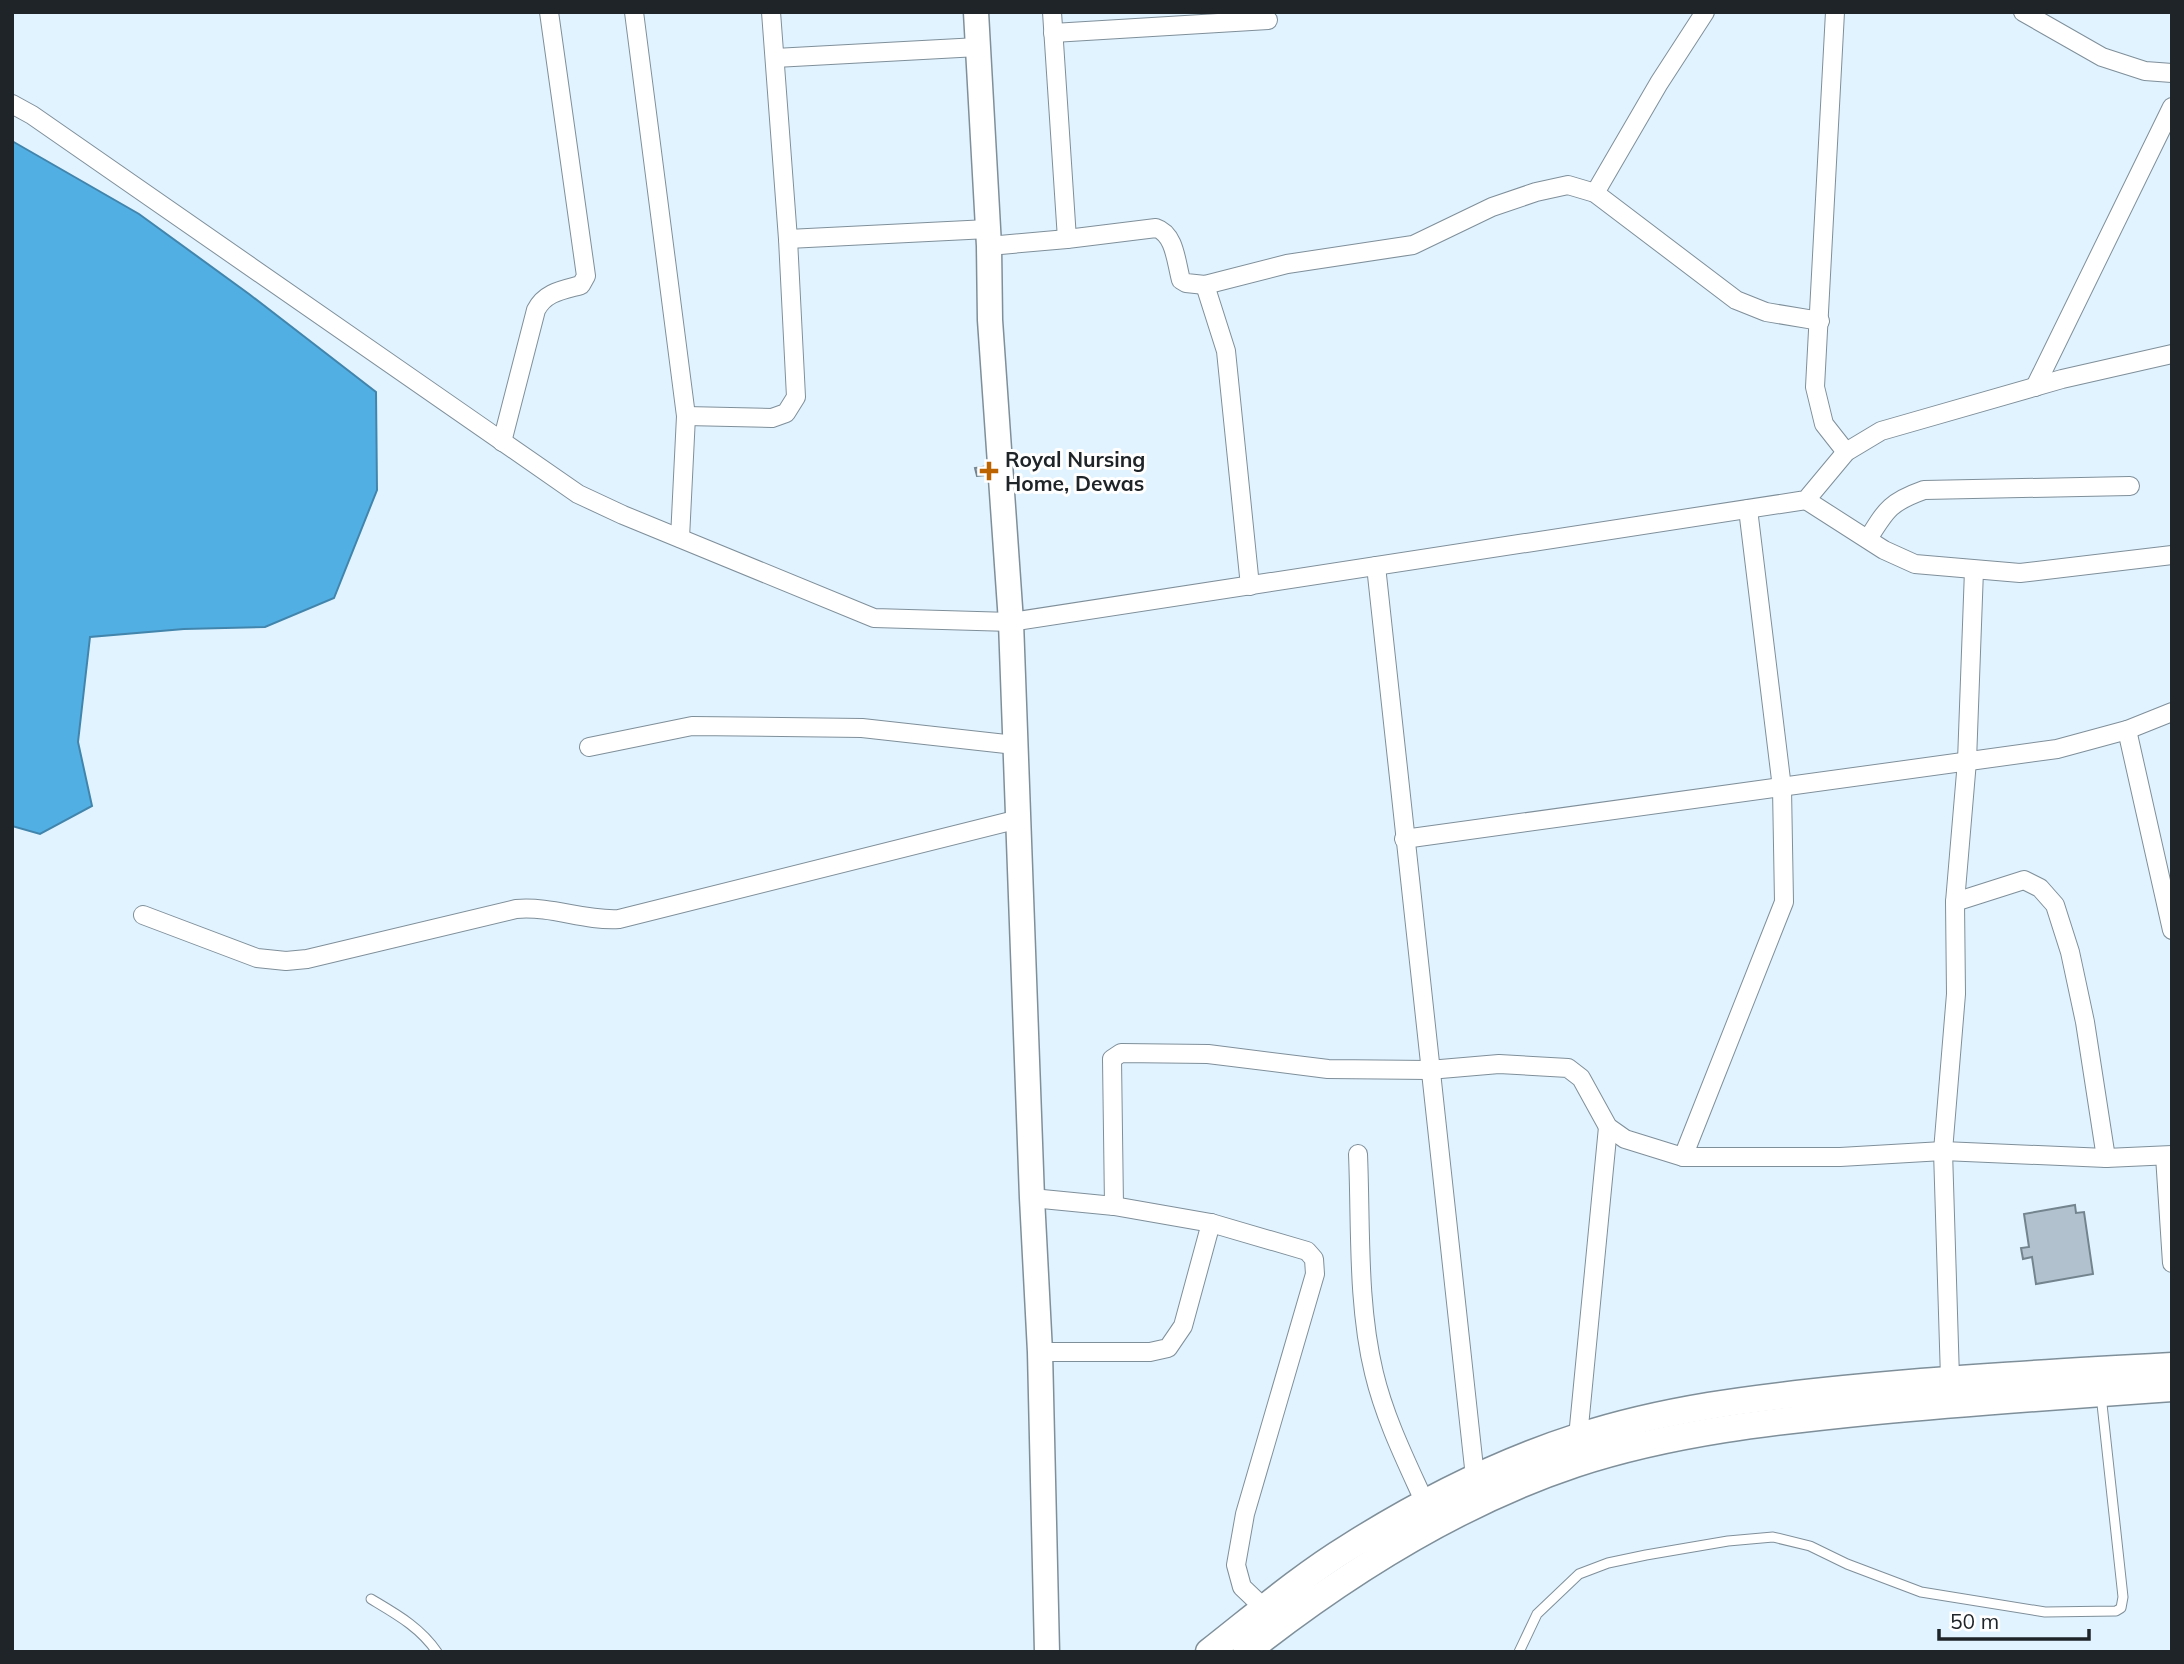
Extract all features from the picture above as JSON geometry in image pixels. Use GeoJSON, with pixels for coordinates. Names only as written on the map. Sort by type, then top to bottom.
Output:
{"type":"FeatureCollection","features":[{"type":"Feature","properties":{"kind":"main road"},"geometry":{"type":"LineString","coordinates":[[1209,1652],[1348,1547],[1475,1478],[1578,1437],[1679,1411],[1766,1396],[1950,1378],[2172,1366]]}},
{"type":"Feature","properties":{"kind":"main road"},"geometry":{"type":"LineString","coordinates":[[1246,1652],[1281,1624],[1385,1554],[1478,1503],[1575,1464],[1678,1437],[1774,1421],[2172,1388]]}},
{"type":"Feature","properties":{"kind":"street"},"geometry":{"type":"LineString","coordinates":[[502,442],[536,310],[541,300],[546,295],[582,285],[586,276],[549,12]]}},
{"type":"Feature","properties":{"kind":"street"},"geometry":{"type":"LineString","coordinates":[[634,12],[686,416],[680,538]]}},
{"type":"Feature","properties":{"kind":"street"},"geometry":{"type":"LineString","coordinates":[[686,416],[772,418],[786,413],[796,397],[788,239],[771,12]]}},
{"type":"Feature","properties":{"kind":"street"},"geometry":{"type":"LineString","coordinates":[[976,12],[989,237],[990,320],[1011,622],[1040,1352],[1047,1652]]}},
{"type":"Feature","properties":{"kind":"street"},"geometry":{"type":"LineString","coordinates":[[1052,12],[1067,239]]}},
{"type":"Feature","properties":{"kind":"street"},"geometry":{"type":"LineString","coordinates":[[1595,193],[1659,83],[1705,12]]}},
{"type":"Feature","properties":{"kind":"street"},"geometry":{"type":"LineString","coordinates":[[1835,12],[1815,387],[1824,424],[1846,452]]}},
{"type":"Feature","properties":{"kind":"street"},"geometry":{"type":"LineString","coordinates":[[2023,12],[2102,57],[2145,71],[2172,73]]}},
{"type":"Feature","properties":{"kind":"street"},"geometry":{"type":"LineString","coordinates":[[1053,33],[1268,20]]}},
{"type":"Feature","properties":{"kind":"street"},"geometry":{"type":"LineString","coordinates":[[775,58],[978,47]]}},
{"type":"Feature","properties":{"kind":"street"},"geometry":{"type":"LineString","coordinates":[[12,104],[44,123],[578,494],[874,618],[1011,622],[1806,500],[1846,452],[1881,431],[2035,387],[2172,354]]}},
{"type":"Feature","properties":{"kind":"street"},"geometry":{"type":"LineString","coordinates":[[2035,387],[2172,107]]}},
{"type":"Feature","properties":{"kind":"street"},"geometry":{"type":"LineString","coordinates":[[788,239],[1067,239],[1156,228],[1169,237],[1181,279],[1186,284],[1206,285],[1287,264],[1413,245],[1492,207],[1567,185],[1595,193],[1735,300],[1766,312],[1820,321]]}},
{"type":"Feature","properties":{"kind":"street"},"geometry":{"type":"LineString","coordinates":[[1206,285],[1226,351],[1250,586]]}},
{"type":"Feature","properties":{"kind":"street"},"geometry":{"type":"LineString","coordinates":[[1868,540],[1885,511],[1901,498],[1924,491],[2130,486]]}},
{"type":"Feature","properties":{"kind":"street"},"geometry":{"type":"LineString","coordinates":[[1806,500],[1868,540],[1915,564],[2020,573],[2172,555]]}},
{"type":"Feature","properties":{"kind":"street"},"geometry":{"type":"LineString","coordinates":[[1683,1157],[1784,902],[1782,788],[1748,509]]}},
{"type":"Feature","properties":{"kind":"street"},"geometry":{"type":"LineString","coordinates":[[1376,566],[1475,1478]]}},
{"type":"Feature","properties":{"kind":"street"},"geometry":{"type":"LineString","coordinates":[[1950,1378],[1943,1151],[1956,994],[1955,902],[1967,761],[1974,569]]}},
{"type":"Feature","properties":{"kind":"street"},"geometry":{"type":"LineString","coordinates":[[1404,839],[2057,749],[2127,730],[2172,712]]}},
{"type":"Feature","properties":{"kind":"street"},"geometry":{"type":"LineString","coordinates":[[589,747],[692,726],[862,728],[1015,745]]}},
{"type":"Feature","properties":{"kind":"street"},"geometry":{"type":"LineString","coordinates":[[2127,730],[2172,930]]}},
{"type":"Feature","properties":{"kind":"street"},"geometry":{"type":"LineString","coordinates":[[143,915],[257,958],[286,961],[307,959],[516,909],[550,909],[597,920],[619,919],[1019,819]]}},
{"type":"Feature","properties":{"kind":"street"},"geometry":{"type":"LineString","coordinates":[[1955,902],[2024,880],[2040,888],[2055,905],[2070,952],[2082,1010],[2106,1158]]}},
{"type":"Feature","properties":{"kind":"street"},"geometry":{"type":"LineString","coordinates":[[1114,1206],[1112,1059],[1121,1053],[1208,1054],[1328,1069],[1429,1070],[1499,1064],[1568,1068],[1581,1078],[1608,1127],[1625,1139],[1683,1157],[1840,1157],[1943,1151],[2106,1158],[2169,1156],[2172,1263]]}},
{"type":"Feature","properties":{"kind":"street"},"geometry":{"type":"LineString","coordinates":[[1578,1437],[1608,1127]]}},
{"type":"Feature","properties":{"kind":"street"},"geometry":{"type":"LineString","coordinates":[[1358,1154],[1365,1317],[1373,1372],[1386,1417],[1425,1503]]}},
{"type":"Feature","properties":{"kind":"street"},"geometry":{"type":"LineString","coordinates":[[1032,1198],[1114,1206],[1211,1223],[1307,1251],[1314,1259],[1315,1274],[1245,1514],[1236,1565],[1242,1587],[1264,1608]]}},
{"type":"Feature","properties":{"kind":"street"},"geometry":{"type":"LineString","coordinates":[[1040,1352],[1150,1352],[1168,1348],[1183,1326],[1211,1223]]}},
{"type":"Feature","properties":{"kind":"lane"},"geometry":{"type":"LineString","coordinates":[[1519,1652],[1537,1614],[1579,1574],[1608,1563],[1646,1555],[1728,1541],[1773,1537],[1811,1546],[1847,1564],[1921,1592],[2045,1612],[2116,1611],[2121,1608],[2123,1597],[2101,1393]]}},
{"type":"Feature","properties":{"kind":"lane"},"geometry":{"type":"LineString","coordinates":[[371,1599],[408,1621],[429,1640],[437,1652]]}},
{"type":"Feature","properties":{"kind":"water"},"geometry":{"type":"Polygon","coordinates":[[[12,141],[139,214],[376,392],[377,490],[334,598],[265,627],[184,629],[90,637],[78,742],[92,806],[40,834],[12,826],[12,141]]]}},
{"type":"Feature","properties":{"kind":"building"},"geometry":{"type":"Polygon","coordinates":[[[995,465],[996,474],[977,476],[975,468],[995,465]]]}},
{"type":"Feature","properties":{"kind":"building"},"geometry":{"type":"Polygon","coordinates":[[[2075,1205],[2076,1213],[2084,1212],[2093,1274],[2036,1284],[2032,1257],[2023,1259],[2021,1248],[2029,1247],[2024,1214],[2075,1205]]]}},
{"type":"Feature","properties":{"kind":"place","name":"Royal Nursing Home, Dewas"},"geometry":{"type":"Point","coordinates":[989,471]}}]}
